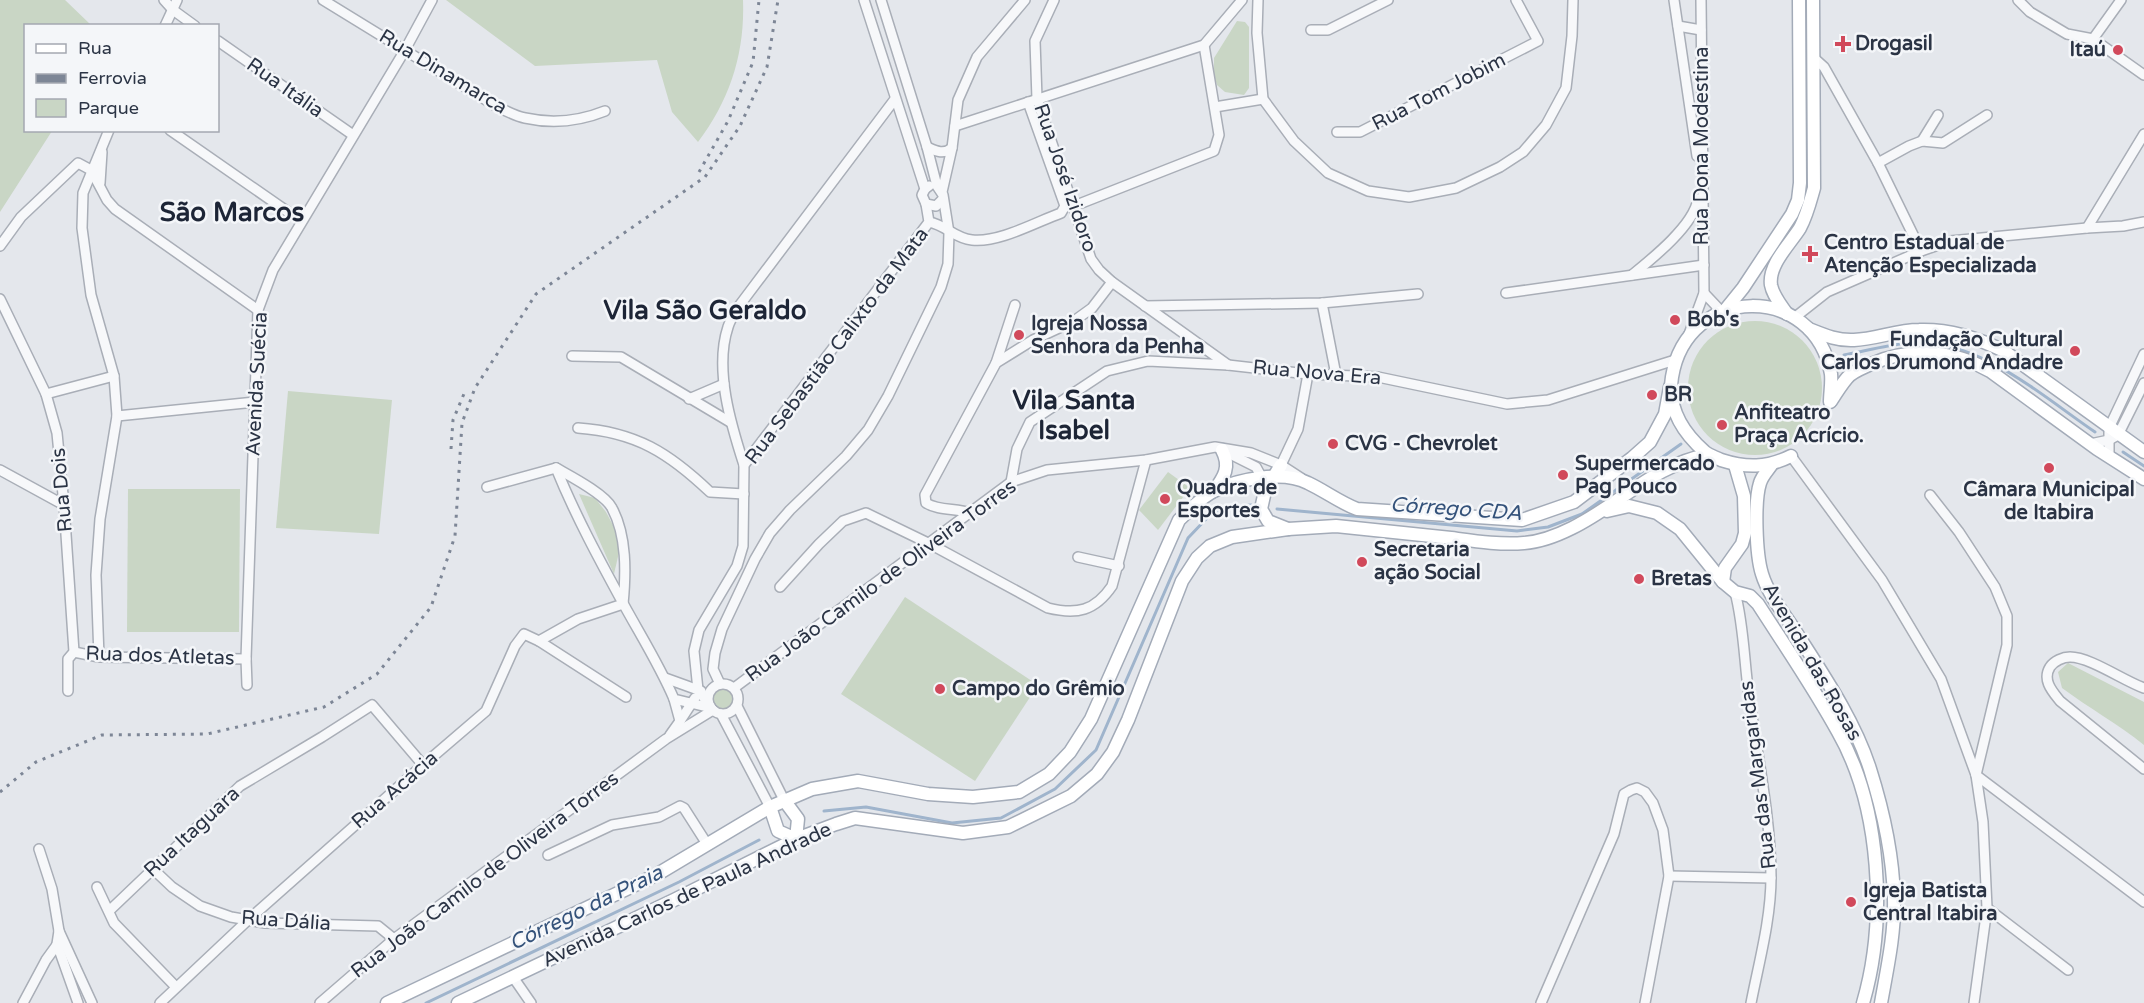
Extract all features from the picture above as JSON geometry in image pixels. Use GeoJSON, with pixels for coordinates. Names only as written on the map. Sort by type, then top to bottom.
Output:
{"type":"FeatureCollection","features":[{"type":"Feature","properties":{"kind":"main road"},"geometry":{"type":"LineString","coordinates":[[1689,334],[1704,321],[1723,310],[1743,288],[1798,200],[1800,183],[1799,0]]}},
{"type":"Feature","properties":{"kind":"main road"},"geometry":{"type":"LineString","coordinates":[[1813,0],[1814,188],[1809,208],[1800,227],[1773,269],[1771,284],[1776,297],[1791,316],[1808,329],[1833,339],[1854,340],[1917,330],[1948,332],[1988,343],[2004,351],[2112,434],[2144,452]]}},
{"type":"Feature","properties":{"kind":"main road"},"geometry":{"type":"LineString","coordinates":[[1723,310],[1747,305],[1767,307],[1791,316]]}},
{"type":"Feature","properties":{"kind":"main road"},"geometry":{"type":"LineString","coordinates":[[1808,329],[1823,350],[1831,375],[1830,402],[1848,377],[1888,356],[1914,352],[1941,354],[1979,365],[1990,371],[2090,444],[2144,480]]}},
{"type":"Feature","properties":{"kind":"main road","name":"Avenida Carlos de Paula Andrade"},"geometry":{"type":"LineString","coordinates":[[387,1003],[656,875],[770,807],[812,789],[858,781],[928,794],[973,797],[1019,792],[1049,774],[1070,752],[1091,719],[1179,520],[1199,500],[1214,491],[1243,481],[1267,482],[1289,477],[1307,482],[1340,503],[1357,509],[1522,520],[1574,502],[1632,458],[1650,441],[1665,414],[1675,360],[1689,334]]}},
{"type":"Feature","properties":{"kind":"main road"},"geometry":{"type":"LineString","coordinates":[[1670,387],[1675,414],[1688,437],[1708,455],[1735,465],[1752,467],[1772,464],[1791,456]]}},
{"type":"Feature","properties":{"kind":"main road"},"geometry":{"type":"LineString","coordinates":[[1214,491],[1227,471],[1226,459],[1219,449]]}},
{"type":"Feature","properties":{"kind":"main road","name":"Avenida Carlos de Paula Andrade"},"geometry":{"type":"LineString","coordinates":[[458,1003],[674,900],[796,838],[855,818],[963,833],[1008,826],[1071,796],[1097,774],[1113,752],[1182,581],[1197,558],[1210,546],[1232,537],[1288,529],[1336,526],[1479,541],[1525,543],[1564,532],[1601,512],[1666,468],[1708,455]]}},
{"type":"Feature","properties":{"kind":"main road","name":"Avenida das Rosas"},"geometry":{"type":"LineString","coordinates":[[1772,464],[1761,480],[1757,494],[1758,545],[1762,574],[1770,592],[1834,693],[1869,767],[1879,802],[1890,858],[1894,899],[1891,943],[1881,1003]]}},
{"type":"Feature","properties":{"kind":"main road"},"geometry":{"type":"LineString","coordinates":[[1281,465],[1267,482],[1261,509],[1268,521],[1288,529]]}},
{"type":"Feature","properties":{"kind":"main road"},"geometry":{"type":"LineString","coordinates":[[1722,582],[1725,568],[1742,544],[1745,533],[1744,496],[1735,465]]}},
{"type":"Feature","properties":{"kind":"main road","name":"Avenida das Rosas"},"geometry":{"type":"LineString","coordinates":[[1601,512],[1629,506],[1657,513],[1680,529],[1722,582],[1758,604],[1839,733],[1856,770],[1866,806],[1875,859],[1876,909],[1871,976],[1863,1003]]}},
{"type":"Feature","properties":{"kind":"main road"},"geometry":{"type":"LineString","coordinates":[[1743,594],[1762,574]]}},
{"type":"Feature","properties":{"kind":"main road"},"geometry":{"type":"LineString","coordinates":[[770,807],[778,831],[796,838],[798,819],[784,800]]}},
{"type":"Feature","properties":{"kind":"main road"},"geometry":{"type":"LineString","coordinates":[[1866,806],[1879,802]]}},
{"type":"Feature","properties":{"kind":"street"},"geometry":{"type":"LineString","coordinates":[[164,0],[192,24]]}},
{"type":"Feature","properties":{"kind":"street"},"geometry":{"type":"LineString","coordinates":[[166,24],[177,0]]}},
{"type":"Feature","properties":{"kind":"street","name":"Rua Dinamarca"},"geometry":{"type":"LineString","coordinates":[[323,0],[494,105],[524,118],[551,121],[585,119],[605,111]]}},
{"type":"Feature","properties":{"kind":"street","name":"Avenida Suécia"},"geometry":{"type":"LineString","coordinates":[[247,685],[258,310],[273,270],[405,50],[432,0]]}},
{"type":"Feature","properties":{"kind":"street"},"geometry":{"type":"LineString","coordinates":[[864,0],[925,189],[923,199],[926,204],[936,206],[952,148],[958,100],[977,57],[1025,0]]}},
{"type":"Feature","properties":{"kind":"street"},"geometry":{"type":"LineString","coordinates":[[720,684],[713,669],[715,653],[722,629],[755,559],[770,533],[790,510],[846,456],[868,430],[888,396],[941,287],[948,264],[949,232],[940,191],[880,0]]}},
{"type":"Feature","properties":{"kind":"street"},"geometry":{"type":"LineString","coordinates":[[1010,0],[1016,10]]}},
{"type":"Feature","properties":{"kind":"street","name":"Rua José Izidoro"},"geometry":{"type":"LineString","coordinates":[[1054,0],[1035,41],[1032,100],[1074,206],[1091,260],[1112,282],[1228,365]]}},
{"type":"Feature","properties":{"kind":"street"},"geometry":{"type":"LineString","coordinates":[[955,126],[1204,45],[1242,0],[1258,11]]}},
{"type":"Feature","properties":{"kind":"street"},"geometry":{"type":"LineString","coordinates":[[1258,0],[1257,33],[1263,99],[1294,141],[1328,173],[1368,191],[1409,197],[1456,188],[1500,167],[1523,152],[1546,125],[1566,88],[1572,36],[1573,0]]}},
{"type":"Feature","properties":{"kind":"street"},"geometry":{"type":"LineString","coordinates":[[1311,30],[1328,30],[1388,0]]}},
{"type":"Feature","properties":{"kind":"street","name":"Rua Tom Jobim"},"geometry":{"type":"LineString","coordinates":[[1336,132],[1360,132],[1538,41],[1516,0]]}},
{"type":"Feature","properties":{"kind":"street"},"geometry":{"type":"LineString","coordinates":[[1632,275],[1667,247],[1697,207],[1701,181],[1674,0]]}},
{"type":"Feature","properties":{"kind":"street","name":"Rua Dona Modestina"},"geometry":{"type":"LineString","coordinates":[[1689,334],[1704,293],[1701,181],[1701,0]]}},
{"type":"Feature","properties":{"kind":"street"},"geometry":{"type":"LineString","coordinates":[[2018,0],[2030,12],[2067,34],[2093,39],[2144,75]]}},
{"type":"Feature","properties":{"kind":"street"},"geometry":{"type":"LineString","coordinates":[[2093,39],[2121,0]]}},
{"type":"Feature","properties":{"kind":"street"},"geometry":{"type":"LineString","coordinates":[[1678,26],[1701,30]]}},
{"type":"Feature","properties":{"kind":"street","name":"Rua Itália"},"geometry":{"type":"LineString","coordinates":[[219,42],[353,135]]}},
{"type":"Feature","properties":{"kind":"street"},"geometry":{"type":"LineString","coordinates":[[1074,206],[1214,152],[1219,135],[1204,45]]}},
{"type":"Feature","properties":{"kind":"street"},"geometry":{"type":"LineString","coordinates":[[1814,58],[1824,67],[1878,163],[1921,251]]}},
{"type":"Feature","properties":{"kind":"street"},"geometry":{"type":"LineString","coordinates":[[1813,95],[1830,78]]}},
{"type":"Feature","properties":{"kind":"street"},"geometry":{"type":"LineString","coordinates":[[744,465],[730,422],[724,384],[724,353],[728,328],[739,306],[895,99]]}},
{"type":"Feature","properties":{"kind":"street"},"geometry":{"type":"LineString","coordinates":[[1215,107],[1263,99]]}},
{"type":"Feature","properties":{"kind":"street","name":"Rua Sebastião Calixto da Mata"},"geometry":{"type":"LineString","coordinates":[[929,222],[941,224],[949,232],[971,240],[990,240],[1061,213],[1065,206],[1032,100]]}},
{"type":"Feature","properties":{"kind":"street"},"geometry":{"type":"LineString","coordinates":[[1922,141],[1938,115]]}},
{"type":"Feature","properties":{"kind":"street"},"geometry":{"type":"LineString","coordinates":[[1878,163],[1922,141],[1943,143],[1987,115]]}},
{"type":"Feature","properties":{"kind":"street"},"geometry":{"type":"LineString","coordinates":[[99,657],[96,575],[100,519],[117,416],[114,376],[91,295],[82,228],[83,193],[108,132]]}},
{"type":"Feature","properties":{"kind":"street"},"geometry":{"type":"LineString","coordinates":[[173,132],[301,221]]}},
{"type":"Feature","properties":{"kind":"street"},"geometry":{"type":"LineString","coordinates":[[2087,228],[2144,134]]}},
{"type":"Feature","properties":{"kind":"street"},"geometry":{"type":"LineString","coordinates":[[100,186],[103,143]]}},
{"type":"Feature","properties":{"kind":"street"},"geometry":{"type":"LineString","coordinates":[[927,147],[938,152],[947,152],[952,148]]}},
{"type":"Feature","properties":{"kind":"street"},"geometry":{"type":"LineString","coordinates":[[0,246],[21,217],[78,164],[92,170],[107,200],[115,209],[258,310]]}},
{"type":"Feature","properties":{"kind":"street"},"geometry":{"type":"LineString","coordinates":[[925,189],[931,186],[940,191]]}},
{"type":"Feature","properties":{"kind":"street","name":"Rua Sebastião Calixto da Mata"},"geometry":{"type":"LineString","coordinates":[[698,690],[694,651],[699,630],[737,566],[743,546],[744,465],[929,222],[926,204]]}},
{"type":"Feature","properties":{"kind":"street"},"geometry":{"type":"LineString","coordinates":[[1791,316],[1827,292],[1921,251],[1950,241],[2123,226],[2144,222]]}},
{"type":"Feature","properties":{"kind":"street"},"geometry":{"type":"LineString","coordinates":[[1506,292],[1704,265]]}},
{"type":"Feature","properties":{"kind":"street"},"geometry":{"type":"LineString","coordinates":[[996,363],[1033,340],[1074,321],[1092,308],[1112,282]]}},
{"type":"Feature","properties":{"kind":"street"},"geometry":{"type":"LineString","coordinates":[[1704,293],[1723,310]]}},
{"type":"Feature","properties":{"kind":"street"},"geometry":{"type":"LineString","coordinates":[[1145,306],[1322,303],[1418,294]]}},
{"type":"Feature","properties":{"kind":"street","name":"Rua Dois"},"geometry":{"type":"LineString","coordinates":[[0,299],[46,394],[57,433],[74,652],[68,659],[68,691]]}},
{"type":"Feature","properties":{"kind":"street"},"geometry":{"type":"LineString","coordinates":[[1322,303],[1336,375]]}},
{"type":"Feature","properties":{"kind":"street"},"geometry":{"type":"LineString","coordinates":[[971,513],[959,509],[934,508],[926,503],[924,495],[996,363],[1016,305]]}},
{"type":"Feature","properties":{"kind":"street"},"geometry":{"type":"LineString","coordinates":[[2109,457],[2112,434],[2144,354]]}},
{"type":"Feature","properties":{"kind":"street"},"geometry":{"type":"LineString","coordinates":[[572,356],[621,357],[730,422]]}},
{"type":"Feature","properties":{"kind":"street","name":"Rua Nova Era"},"geometry":{"type":"LineString","coordinates":[[1011,482],[1017,449],[1030,422],[1107,371],[1148,362],[1228,365],[1308,374],[1378,377],[1507,404],[1548,400],[1675,360]]}},
{"type":"Feature","properties":{"kind":"street"},"geometry":{"type":"LineString","coordinates":[[1281,465],[1298,429],[1308,374]]}},
{"type":"Feature","properties":{"kind":"street"},"geometry":{"type":"LineString","coordinates":[[46,394],[114,376]]}},
{"type":"Feature","properties":{"kind":"street"},"geometry":{"type":"LineString","coordinates":[[2090,444],[2112,434],[2144,383]]}},
{"type":"Feature","properties":{"kind":"street"},"geometry":{"type":"LineString","coordinates":[[688,399],[724,384]]}},
{"type":"Feature","properties":{"kind":"street"},"geometry":{"type":"LineString","coordinates":[[117,416],[255,402]]}},
{"type":"Feature","properties":{"kind":"street"},"geometry":{"type":"LineString","coordinates":[[578,428],[614,432],[664,453],[710,492],[744,494]]}},
{"type":"Feature","properties":{"kind":"street"},"geometry":{"type":"LineString","coordinates":[[1219,449],[1256,467],[1267,482]]}},
{"type":"Feature","properties":{"kind":"street","name":"Rua João Camilo de Oliveira Torres"},"geometry":{"type":"LineString","coordinates":[[734,688],[1011,482],[1047,470],[1146,460],[1219,449],[1251,453],[1281,465],[1307,482]]}},
{"type":"Feature","properties":{"kind":"street"},"geometry":{"type":"LineString","coordinates":[[1791,456],[1881,580],[1941,679],[1976,775],[1983,822],[1987,908],[1974,1003]]}},
{"type":"Feature","properties":{"kind":"street"},"geometry":{"type":"LineString","coordinates":[[780,587],[843,521],[866,513],[930,544],[1048,608],[1066,612],[1083,610],[1104,598],[1113,586],[1146,460]]}},
{"type":"Feature","properties":{"kind":"street"},"geometry":{"type":"LineString","coordinates":[[487,487],[556,468],[589,488],[612,507],[621,535],[626,574],[623,604]]}},
{"type":"Feature","properties":{"kind":"street"},"geometry":{"type":"LineString","coordinates":[[556,468],[623,604],[665,678],[680,721]]}},
{"type":"Feature","properties":{"kind":"street"},"geometry":{"type":"LineString","coordinates":[[0,470],[64,505]]}},
{"type":"Feature","properties":{"kind":"street"},"geometry":{"type":"LineString","coordinates":[[567,494],[574,488],[589,488]]}},
{"type":"Feature","properties":{"kind":"street"},"geometry":{"type":"LineString","coordinates":[[1930,495],[1959,532],[1995,587],[2007,616],[2007,645],[1976,775]]}},
{"type":"Feature","properties":{"kind":"street"},"geometry":{"type":"LineString","coordinates":[[1078,557],[1119,566]]}},
{"type":"Feature","properties":{"kind":"street","name":"Rua das Margaridas"},"geometry":{"type":"LineString","coordinates":[[1743,594],[1742,617],[1747,680],[1767,826],[1771,878],[1765,934],[1751,1003]]}},
{"type":"Feature","properties":{"kind":"street","name":"Rua Acácia"},"geometry":{"type":"LineString","coordinates":[[160,1003],[247,921],[486,711],[515,646],[524,634],[538,641],[578,619],[623,604]]}},
{"type":"Feature","properties":{"kind":"street"},"geometry":{"type":"LineString","coordinates":[[538,641],[626,697]]}},
{"type":"Feature","properties":{"kind":"street","name":"Rua dos Atletas"},"geometry":{"type":"LineString","coordinates":[[74,652],[99,657],[246,659]]}},
{"type":"Feature","properties":{"kind":"street"},"geometry":{"type":"LineString","coordinates":[[2144,688],[2083,659],[2069,657],[2058,660],[2049,669],[2046,678],[2050,688],[2060,700],[2144,769]]}},
{"type":"Feature","properties":{"kind":"street"},"geometry":{"type":"LineString","coordinates":[[665,678],[710,693],[714,710]]}},
{"type":"Feature","properties":{"kind":"street","name":"Rua João Camilo de Oliveira Torres"},"geometry":{"type":"LineString","coordinates":[[710,693],[720,684],[734,688]]}},
{"type":"Feature","properties":{"kind":"street","name":"Rua João Camilo de Oliveira Torres"},"geometry":{"type":"LineString","coordinates":[[320,1003],[394,939],[666,739],[714,710],[730,712],[737,706],[738,697],[734,688]]}},
{"type":"Feature","properties":{"kind":"street"},"geometry":{"type":"LineString","coordinates":[[666,739],[693,704],[698,690]]}},
{"type":"Feature","properties":{"kind":"street"},"geometry":{"type":"LineString","coordinates":[[698,690],[714,710],[770,807]]}},
{"type":"Feature","properties":{"kind":"street"},"geometry":{"type":"LineString","coordinates":[[674,699],[714,710]]}},
{"type":"Feature","properties":{"kind":"street","name":"Rua Itaguara"},"geometry":{"type":"LineString","coordinates":[[109,911],[240,786],[372,705],[423,765]]}},
{"type":"Feature","properties":{"kind":"street"},"geometry":{"type":"LineString","coordinates":[[737,706],[784,800]]}},
{"type":"Feature","properties":{"kind":"street"},"geometry":{"type":"LineString","coordinates":[[1976,775],[2144,902]]}},
{"type":"Feature","properties":{"kind":"street"},"geometry":{"type":"LineString","coordinates":[[1541,1003],[1614,834],[1624,794],[1637,788],[1645,792],[1653,803],[1663,830],[1668,876],[1645,1003]]}},
{"type":"Feature","properties":{"kind":"street"},"geometry":{"type":"LineString","coordinates":[[548,855],[612,825],[659,817],[680,806],[684,808],[707,844]]}},
{"type":"Feature","properties":{"kind":"street"},"geometry":{"type":"LineString","coordinates":[[39,849],[52,889],[60,938],[78,1003]]}},
{"type":"Feature","properties":{"kind":"street","name":"Rua Dália"},"geometry":{"type":"LineString","coordinates":[[153,869],[172,887],[200,906],[247,921],[378,926],[394,939]]}},
{"type":"Feature","properties":{"kind":"street"},"geometry":{"type":"LineString","coordinates":[[1668,876],[1771,878]]}},
{"type":"Feature","properties":{"kind":"street"},"geometry":{"type":"LineString","coordinates":[[97,887],[114,923],[176,987]]}},
{"type":"Feature","properties":{"kind":"street"},"geometry":{"type":"LineString","coordinates":[[1987,908],[2068,970]]}},
{"type":"Feature","properties":{"kind":"street"},"geometry":{"type":"LineString","coordinates":[[23,1003],[60,938]]}},
{"type":"Feature","properties":{"kind":"street"},"geometry":{"type":"LineString","coordinates":[[60,938],[92,1003]]}},
{"type":"Feature","properties":{"kind":"street"},"geometry":{"type":"LineString","coordinates":[[513,977],[531,1003]]}},
{"type":"Feature","properties":{"kind":"green space"},"geometry":{"type":"Polygon","coordinates":[[[0,0],[65,0],[90,24],[24,24],[24,132],[51,132],[0,212],[0,0]]]}},
{"type":"Feature","properties":{"kind":"green space"},"geometry":{"type":"Polygon","coordinates":[[[446,0],[743,0],[743,20],[738,57],[727,93],[698,142],[672,112],[657,60],[535,66],[446,0]]]}},
{"type":"Feature","properties":{"kind":"green space"},"geometry":{"type":"Polygon","coordinates":[[[1237,21],[1245,22],[1249,27],[1249,88],[1244,95],[1225,92],[1217,85],[1214,75],[1214,58],[1237,21]]]}},
{"type":"Feature","properties":{"kind":"green space"},"geometry":{"type":"Polygon","coordinates":[[[1755,321],[1781,326],[1802,341],[1817,362],[1822,388],[1817,414],[1802,435],[1781,450],[1755,455],[1729,450],[1708,435],[1693,414],[1688,388],[1693,362],[1708,341],[1729,326],[1755,321]]]}},
{"type":"Feature","properties":{"kind":"green space"},"geometry":{"type":"Polygon","coordinates":[[[288,391],[392,400],[379,534],[276,528],[288,391]]]}},
{"type":"Feature","properties":{"kind":"green space","name":"Quadra de Esportes"},"geometry":{"type":"Polygon","coordinates":[[[1168,472],[1190,488],[1158,530],[1139,510],[1168,472]]]}},
{"type":"Feature","properties":{"kind":"green space"},"geometry":{"type":"Polygon","coordinates":[[[128,489],[240,489],[239,632],[127,632],[128,489]]]}},
{"type":"Feature","properties":{"kind":"green space"},"geometry":{"type":"Polygon","coordinates":[[[579,494],[595,498],[615,529],[620,548],[614,574],[579,494]]]}},
{"type":"Feature","properties":{"kind":"green space","name":"Campo do Grêmio"},"geometry":{"type":"Polygon","coordinates":[[[905,597],[1038,685],[975,781],[841,694],[905,597]]]}},
{"type":"Feature","properties":{"kind":"green space"},"geometry":{"type":"Polygon","coordinates":[[[2068,663],[2144,702],[2144,745],[2062,688],[2058,672],[2068,663]]]}},
{"type":"Feature","properties":{"kind":"green space"},"geometry":{"type":"Polygon","coordinates":[[[723,688],[731,691],[734,699],[731,707],[723,710],[715,707],[712,699],[715,691],[723,688]]]}},
{"type":"Feature","properties":{"kind":"waterway","name":"Córrego CDA"},"geometry":{"type":"LineString","coordinates":[[1844,355],[1908,343],[1934,344],[1959,349],[1984,359],[2031,386],[2095,432]]}},
{"type":"Feature","properties":{"kind":"waterway","name":"Córrego CDA"},"geometry":{"type":"LineString","coordinates":[[1277,509],[1517,531],[1548,527],[1582,514],[1681,444]]}},
{"type":"Feature","properties":{"kind":"waterway","name":"Córrego CDA"},"geometry":{"type":"LineString","coordinates":[[2123,452],[2144,466]]}},
{"type":"Feature","properties":{"kind":"waterway","name":"Córrego da Praia"},"geometry":{"type":"LineString","coordinates":[[824,811],[866,807],[952,823],[1001,818],[1055,789],[1096,750],[1188,538],[1208,517],[1227,507],[1251,505]]}},
{"type":"Feature","properties":{"kind":"waterway","name":"Córrego da Praia"},"geometry":{"type":"LineString","coordinates":[[426,1003],[679,882],[759,840]]}},
{"type":"Feature","properties":{"kind":"railway"},"geometry":{"type":"LineString","coordinates":[[699,172],[728,121],[753,62],[759,0]]}},
{"type":"Feature","properties":{"kind":"railway"},"geometry":{"type":"LineString","coordinates":[[0,792],[36,762],[102,735],[207,734],[324,707],[377,674],[431,607],[455,536],[462,423],[475,388],[536,294],[705,177],[740,126],[767,67],[778,0]]}},
{"type":"Feature","properties":{"kind":"railway"},"geometry":{"type":"LineString","coordinates":[[451,449],[453,420],[466,389]]}},
{"type":"Feature","properties":{"kind":"place","name":"Drogasil"},"geometry":{"type":"Point","coordinates":[1843,44]}},
{"type":"Feature","properties":{"kind":"place","name":"Itaú"},"geometry":{"type":"Point","coordinates":[2118,50]}},
{"type":"Feature","properties":{"kind":"place","name":"Centro Estadual de Atenção Especializada"},"geometry":{"type":"Point","coordinates":[1810,254]}},
{"type":"Feature","properties":{"kind":"place","name":"Bob's"},"geometry":{"type":"Point","coordinates":[1675,320]}},
{"type":"Feature","properties":{"kind":"place","name":"Igreja Nossa Senhora da Penha"},"geometry":{"type":"Point","coordinates":[1019,335]}},
{"type":"Feature","properties":{"kind":"place","name":"Fundação Cultural Carlos Drumond Andadre"},"geometry":{"type":"Point","coordinates":[2075,351]}},
{"type":"Feature","properties":{"kind":"place","name":"BR"},"geometry":{"type":"Point","coordinates":[1652,395]}},
{"type":"Feature","properties":{"kind":"place","name":"Anfiteatro Praça Acrício."},"geometry":{"type":"Point","coordinates":[1722,425]}},
{"type":"Feature","properties":{"kind":"place","name":"CVG - Chevrolet"},"geometry":{"type":"Point","coordinates":[1333,444]}},
{"type":"Feature","properties":{"kind":"place","name":"Câmara Municipal de Itabira"},"geometry":{"type":"Point","coordinates":[2049,468]}},
{"type":"Feature","properties":{"kind":"place","name":"Supermercado Pag Pouco"},"geometry":{"type":"Point","coordinates":[1563,475]}},
{"type":"Feature","properties":{"kind":"place","name":"Quadra de Esportes"},"geometry":{"type":"Point","coordinates":[1165,499]}},
{"type":"Feature","properties":{"kind":"place","name":"Secretaria ação Social"},"geometry":{"type":"Point","coordinates":[1362,562]}},
{"type":"Feature","properties":{"kind":"place","name":"Bretas"},"geometry":{"type":"Point","coordinates":[1639,579]}},
{"type":"Feature","properties":{"kind":"place","name":"Campo do Grêmio"},"geometry":{"type":"Point","coordinates":[940,689]}},
{"type":"Feature","properties":{"kind":"place","name":"Igreja Batista Central Itabira"},"geometry":{"type":"Point","coordinates":[1851,902]}},
{"type":"Feature","properties":{"kind":"district","name":"São Marcos"},"geometry":{"type":"Point","coordinates":[232,212]}},
{"type":"Feature","properties":{"kind":"district","name":"Vila São Geraldo"},"geometry":{"type":"Point","coordinates":[705,310]}},
{"type":"Feature","properties":{"kind":"district","name":"Vila Santa Isabel"},"geometry":{"type":"Point","coordinates":[1074,415]}}]}
